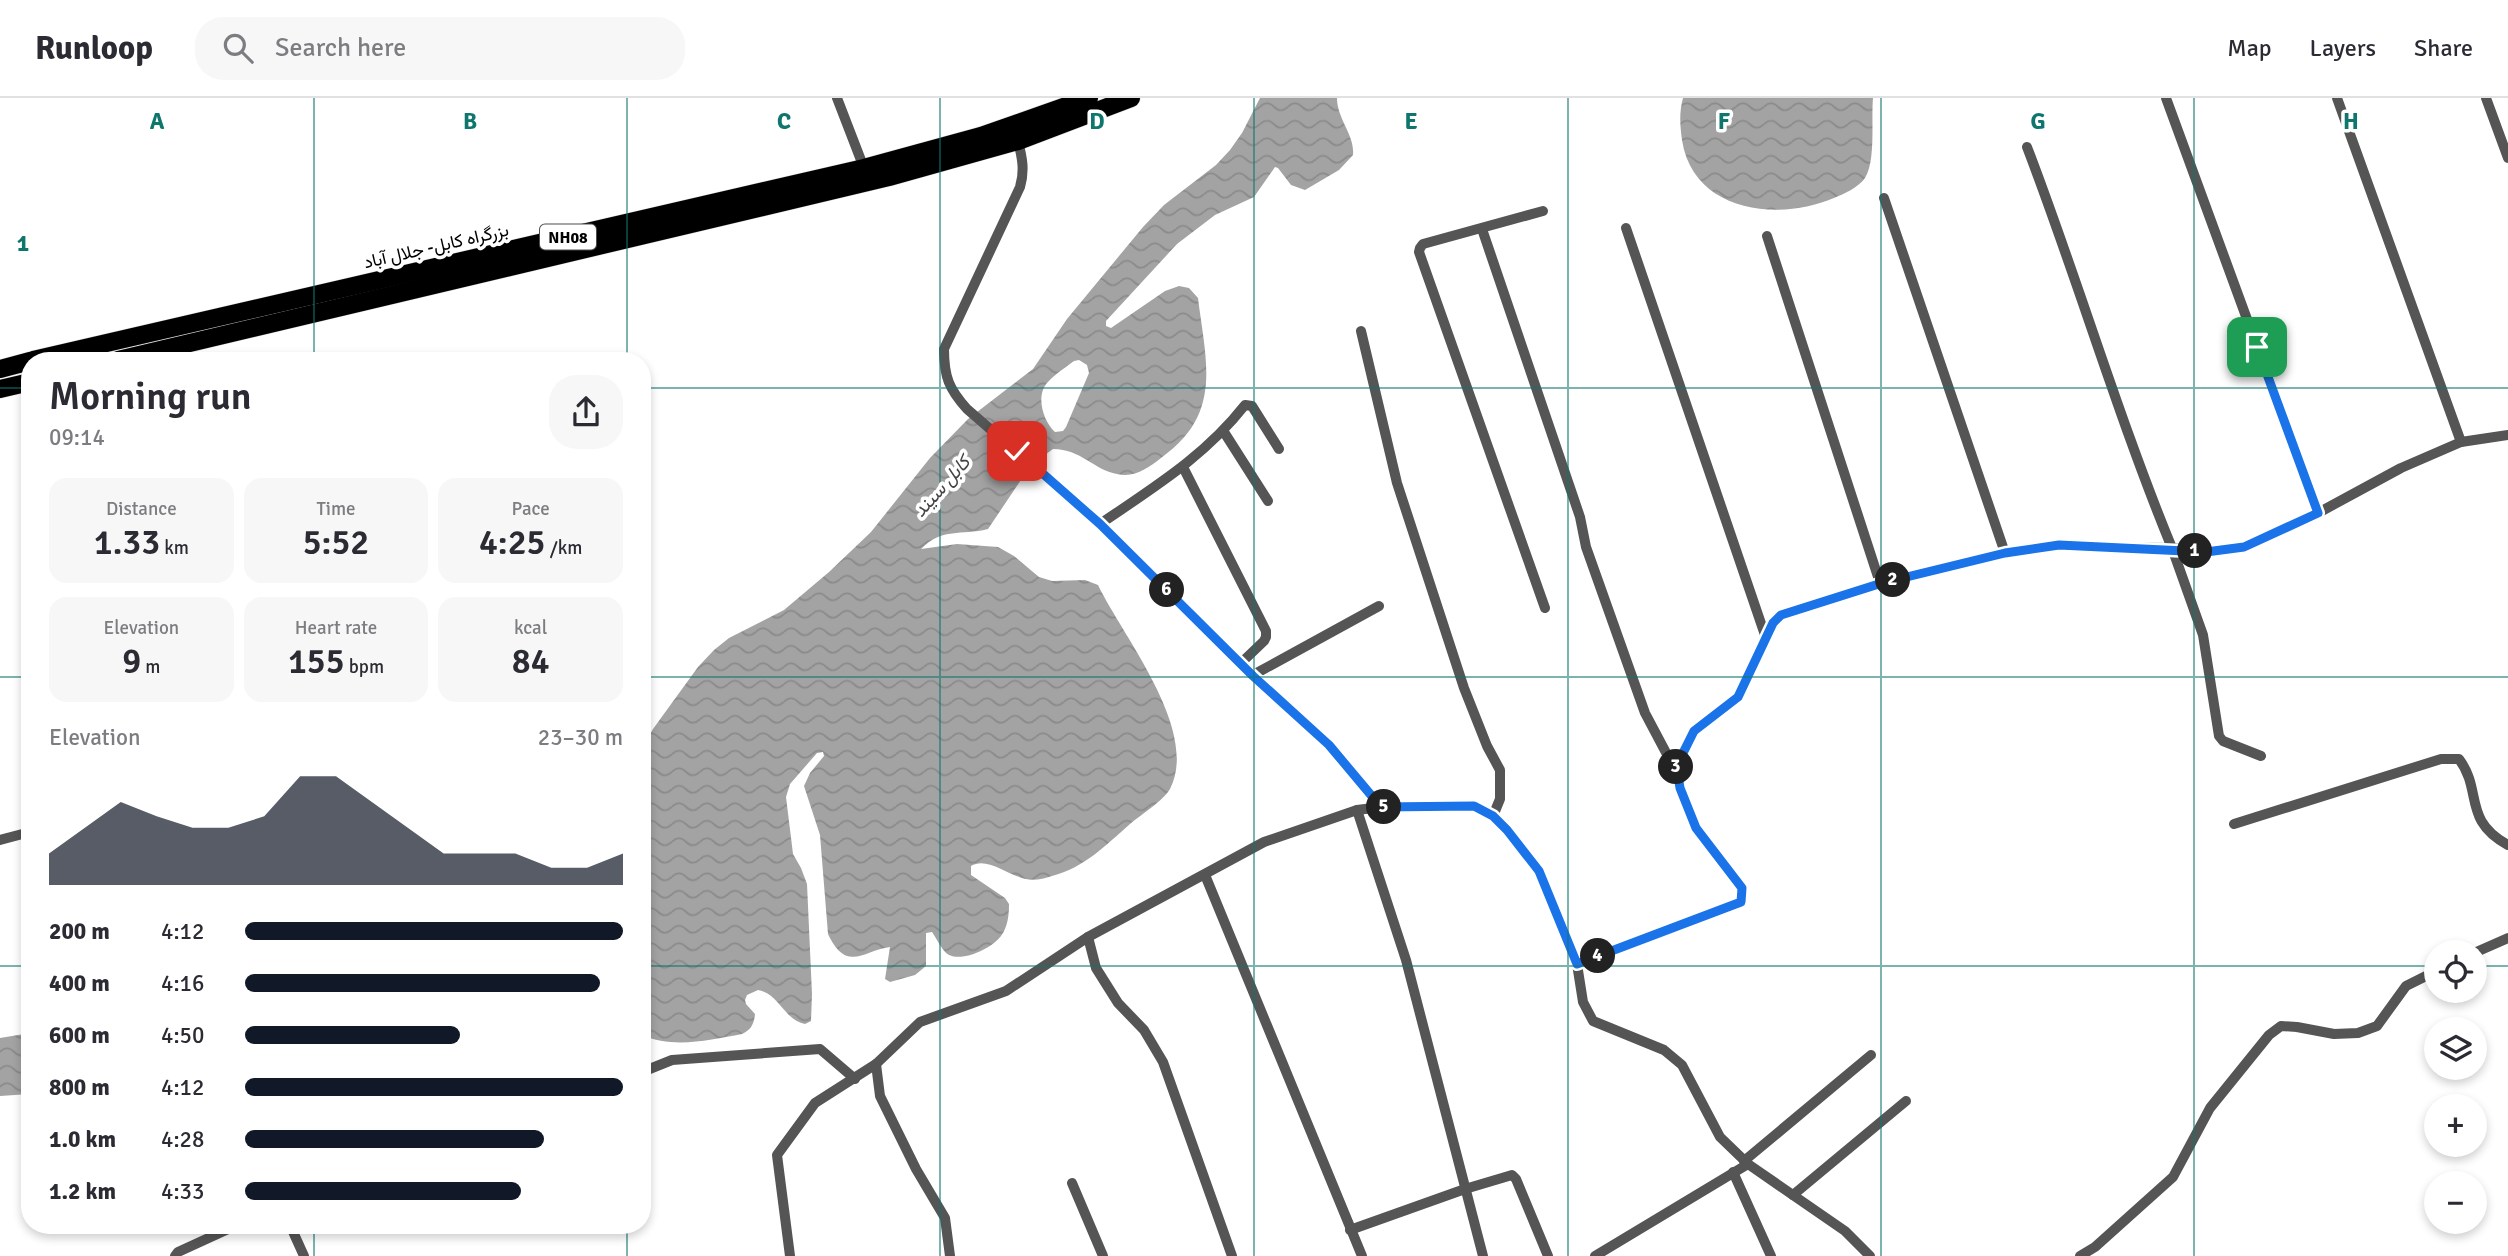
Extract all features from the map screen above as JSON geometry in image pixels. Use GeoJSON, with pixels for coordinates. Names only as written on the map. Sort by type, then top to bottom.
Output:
{"type":"FeatureCollection","features":[{"type":"Feature","properties":{"kind":"highway","name":"بزرگراه کابل- جلال آباد"},"geometry":{"type":"LineString","coordinates":[[78,352],[236,323],[887,170],[983,144],[1089,98]]}},
{"type":"Feature","properties":{"kind":"highway","name":"بزرگراه کابل- جلال آباد"},"geometry":{"type":"LineString","coordinates":[[983,144],[1018,141],[1131,98]]}},
{"type":"Feature","properties":{"kind":"highway","name":"بزرگراه کابل- جلال آباد"},"geometry":{"type":"LineString","coordinates":[[823,185],[864,168],[887,170]]}},
{"type":"Feature","properties":{"kind":"highway","name":"بزرگراه کابل- جلال آباد"},"geometry":{"type":"LineString","coordinates":[[144,352],[236,323]]}},
{"type":"Feature","properties":{"kind":"highway"},"geometry":{"type":"LineString","coordinates":[[0,389],[21,384]]}},
{"type":"Feature","properties":{"kind":"street"},"geometry":{"type":"LineString","coordinates":[[837,98],[864,168]]}},
{"type":"Feature","properties":{"kind":"street"},"geometry":{"type":"LineString","coordinates":[[2166,98],[2318,513]]}},
{"type":"Feature","properties":{"kind":"street"},"geometry":{"type":"LineString","coordinates":[[2337,98],[2461,442]]}},
{"type":"Feature","properties":{"kind":"street"},"geometry":{"type":"LineString","coordinates":[[2486,98],[2508,158]]}},
{"type":"Feature","properties":{"kind":"street"},"geometry":{"type":"LineString","coordinates":[[1018,141],[1024,175],[1020,187],[944,349],[944,370],[952,392],[967,409],[1067,493],[1253,676],[1329,745],[1381,807]]}},
{"type":"Feature","properties":{"kind":"street"},"geometry":{"type":"LineString","coordinates":[[2027,147],[2056,223],[2140,471],[2172,548],[2203,635],[2219,736],[2223,741],[2261,756]]}},
{"type":"Feature","properties":{"kind":"street"},"geometry":{"type":"LineString","coordinates":[[1884,198],[2005,553]]}},
{"type":"Feature","properties":{"kind":"street"},"geometry":{"type":"LineString","coordinates":[[1543,211],[1423,244],[1419,253],[1545,608]]}},
{"type":"Feature","properties":{"kind":"street"},"geometry":{"type":"LineString","coordinates":[[1626,228],[1766,638]]}},
{"type":"Feature","properties":{"kind":"street"},"geometry":{"type":"LineString","coordinates":[[1482,229],[1580,517],[1586,547],[1646,713],[1671,762],[1676,763]]}},
{"type":"Feature","properties":{"kind":"street"},"geometry":{"type":"LineString","coordinates":[[1767,236],[1880,583]]}},
{"type":"Feature","properties":{"kind":"street"},"geometry":{"type":"LineString","coordinates":[[1361,331],[1397,483],[1464,688],[1487,746],[1500,770],[1500,799],[1493,816]]}},
{"type":"Feature","properties":{"kind":"street"},"geometry":{"type":"LineString","coordinates":[[1100,524],[1183,467],[1224,432],[1245,405],[1252,406],[1279,449]]}},
{"type":"Feature","properties":{"kind":"street"},"geometry":{"type":"LineString","coordinates":[[1224,432],[1268,501]]}},
{"type":"Feature","properties":{"kind":"street"},"geometry":{"type":"LineString","coordinates":[[1676,763],[1694,731],[1738,697],[1773,623],[1781,615],[1880,583],[2005,553],[2068,544],[2206,552],[2244,547],[2318,513],[2401,468],[2461,442],[2508,435]]}},
{"type":"Feature","properties":{"kind":"street"},"geometry":{"type":"LineString","coordinates":[[1183,467],[1265,631],[1264,641],[1241,663]]}},
{"type":"Feature","properties":{"kind":"street"},"geometry":{"type":"LineString","coordinates":[[1253,676],[1379,606]]}},
{"type":"Feature","properties":{"kind":"street"},"geometry":{"type":"LineString","coordinates":[[2234,824],[2441,759],[2452,758],[2459,759],[2465,766],[2477,814],[2489,833],[2508,845]]}},
{"type":"Feature","properties":{"kind":"street"},"geometry":{"type":"LineString","coordinates":[[1577,964],[1741,902],[1742,888],[1696,828],[1680,788],[1676,763]]}},
{"type":"Feature","properties":{"kind":"street"},"geometry":{"type":"LineString","coordinates":[[790,1256],[777,1155],[815,1103],[876,1064],[920,1022],[1006,991],[1088,937],[1264,842],[1357,810],[1381,807],[1474,806],[1493,816],[1539,871],[1577,964],[1583,1002],[1593,1021],[1664,1050],[1682,1065],[1720,1138],[1746,1162],[1845,1231],[1870,1256]]}},
{"type":"Feature","properties":{"kind":"street"},"geometry":{"type":"LineString","coordinates":[[1357,810],[1406,960],[1483,1256]]}},
{"type":"Feature","properties":{"kind":"street"},"geometry":{"type":"LineString","coordinates":[[0,839],[21,834]]}},
{"type":"Feature","properties":{"kind":"street"},"geometry":{"type":"LineString","coordinates":[[1205,875],[1362,1256]]}},
{"type":"Feature","properties":{"kind":"street"},"geometry":{"type":"LineString","coordinates":[[1088,937],[1096,968],[1118,1003],[1144,1030],[1163,1062],[1232,1256]]}},
{"type":"Feature","properties":{"kind":"street"},"geometry":{"type":"LineString","coordinates":[[2487,948],[2508,938]]}},
{"type":"Feature","properties":{"kind":"street"},"geometry":{"type":"LineString","coordinates":[[2080,1256],[2095,1247],[2173,1177],[2210,1108],[2270,1035],[2281,1026],[2334,1034],[2358,1033],[2377,1026],[2406,986],[2424,977]]}},
{"type":"Feature","properties":{"kind":"street"},"geometry":{"type":"LineString","coordinates":[[651,1068],[672,1060],[820,1049],[855,1079]]}},
{"type":"Feature","properties":{"kind":"street"},"geometry":{"type":"LineString","coordinates":[[1596,1256],[1734,1172],[1871,1055]]}},
{"type":"Feature","properties":{"kind":"street"},"geometry":{"type":"LineString","coordinates":[[876,1064],[880,1096],[916,1169],[945,1218],[950,1256]]}},
{"type":"Feature","properties":{"kind":"street"},"geometry":{"type":"LineString","coordinates":[[1793,1195],[1906,1101]]}},
{"type":"Feature","properties":{"kind":"street"},"geometry":{"type":"LineString","coordinates":[[1734,1172],[1771,1256]]}},
{"type":"Feature","properties":{"kind":"street"},"geometry":{"type":"LineString","coordinates":[[1350,1230],[1465,1189],[1514,1176],[1548,1256]]}},
{"type":"Feature","properties":{"kind":"street"},"geometry":{"type":"LineString","coordinates":[[1072,1183],[1103,1256]]}},
{"type":"Feature","properties":{"kind":"street"},"geometry":{"type":"LineString","coordinates":[[175,1256],[178,1252],[217,1234]]}},
{"type":"Feature","properties":{"kind":"street"},"geometry":{"type":"LineString","coordinates":[[294,1234],[304,1256]]}},
{"type":"Feature","properties":{"kind":"water","name":"کابل سيند"},"geometry":{"type":"Polygon","coordinates":[[[1260,98],[1337,98],[1353,155],[1339,170],[1305,190],[1291,185],[1275,167],[1254,197],[1215,215],[1177,244],[1106,321],[1106,326],[1111,328],[1165,291],[1179,286],[1189,288],[1198,298],[1206,386],[1194,424],[1181,441],[1151,465],[1130,475],[1109,472],[1072,452],[1053,449],[1031,465],[988,529],[944,535],[921,549],[957,544],[998,547],[1014,556],[1039,577],[1052,581],[1085,580],[1098,585],[1155,684],[1167,712],[1175,740],[1177,765],[1170,789],[1158,803],[1094,855],[1064,872],[1032,880],[984,863],[971,866],[971,875],[1005,898],[1009,904],[1007,925],[1001,936],[977,953],[955,957],[944,951],[932,932],[926,933],[926,966],[915,975],[890,982],[885,979],[890,947],[856,957],[849,956],[835,946],[828,934],[820,835],[804,786],[810,773],[824,756],[823,752],[817,753],[790,784],[786,797],[793,854],[807,884],[811,1021],[805,1024],[798,1022],[771,996],[758,990],[747,995],[745,1000],[755,1014],[752,1026],[742,1034],[704,1041],[666,1042],[651,1038],[653,729],[698,667],[714,650],[729,638],[784,610],[871,532],[930,458],[968,419],[1033,369],[1067,319],[1143,227],[1164,205],[1216,165],[1230,150],[1260,98]],[[1079,360],[1074,361],[1044,387],[1042,408],[1055,432],[1063,431],[1066,427],[1089,373],[1087,365],[1079,360]]]}},
{"type":"Feature","properties":{"kind":"water"},"geometry":{"type":"Polygon","coordinates":[[[1683,98],[1873,98],[1871,161],[1865,178],[1851,190],[1834,198],[1788,209],[1741,205],[1720,196],[1703,183],[1689,164],[1681,129],[1683,98]]]}},
{"type":"Feature","properties":{"kind":"water"},"geometry":{"type":"Polygon","coordinates":[[[21,1034],[21,1095],[0,1096],[0,1038],[21,1034]]]}},
{"type":"Feature","properties":{"kind":"route"},"geometry":{"type":"LineString","coordinates":[[1017,451],[1100,524],[1253,676],[1329,745],[1381,807],[1474,806],[1493,816],[1539,871],[1577,964],[1741,902],[1742,888],[1696,828],[1680,788],[1676,763],[1694,731],[1738,697],[1773,623],[1781,615],[1882,583],[2005,553],[2059,545],[2172,548],[2206,552],[2244,547],[2318,513],[2257,347]]}}]}
